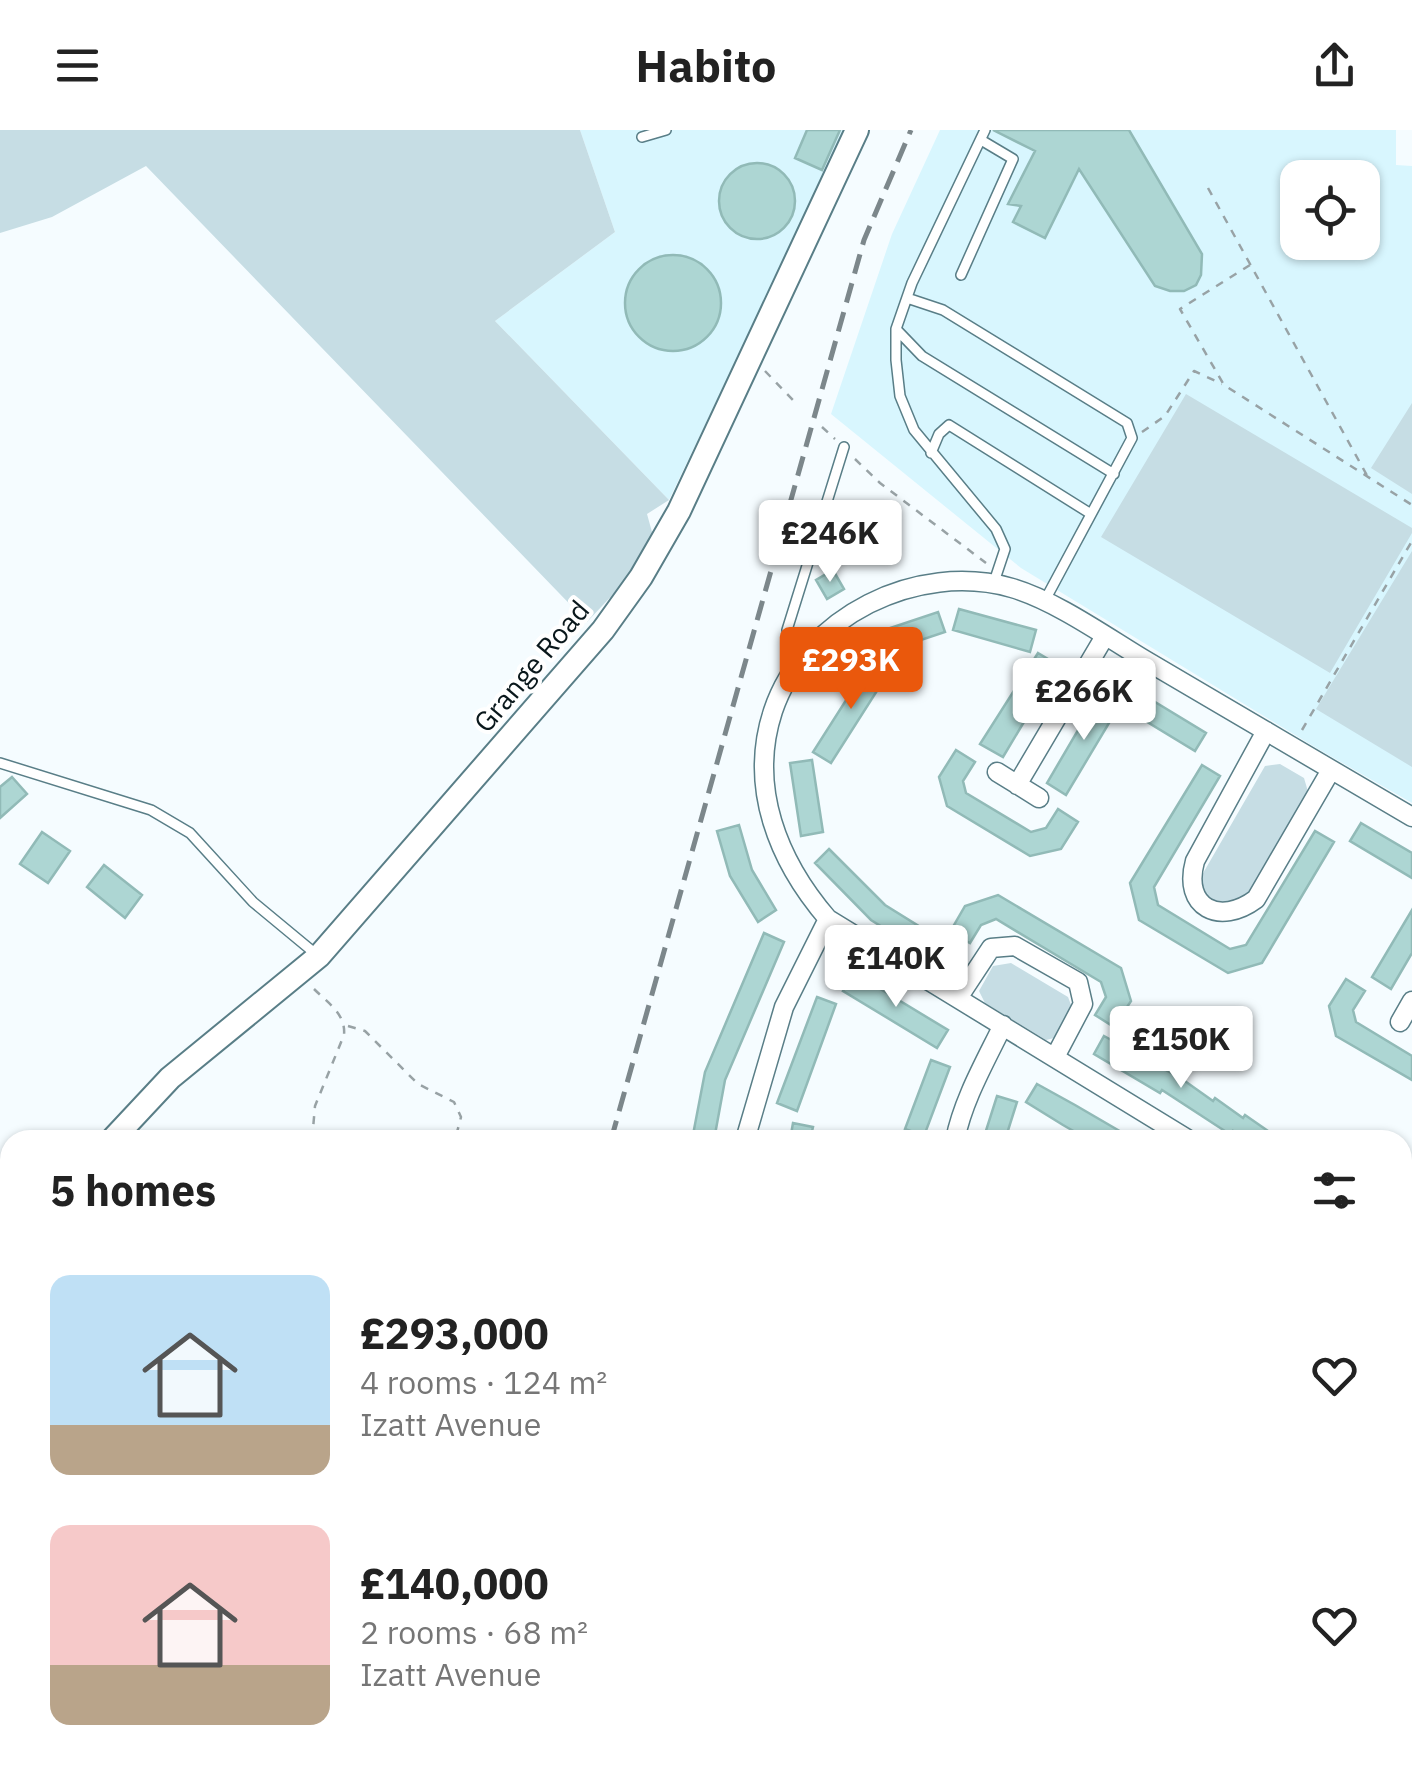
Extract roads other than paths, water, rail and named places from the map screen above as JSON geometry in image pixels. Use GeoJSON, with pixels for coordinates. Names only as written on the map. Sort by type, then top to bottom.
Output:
{"type":"FeatureCollection","features":[{"type":"Feature","properties":{"kind":"street","name":"Grange Road"},"geometry":{"type":"LineString","coordinates":[[121,1130],[170,1078],[319,956],[603,630],[641,577],[679,511],[858,130]]}},
{"type":"Feature","properties":{"kind":"street"},"geometry":{"type":"LineString","coordinates":[[1172,1130],[828,919],[802,889],[768,816],[764,779],[765,743],[774,710],[786,680],[807,650],[829,630],[876,599],[947,581],[1013,588],[1105,636],[1412,817]]}},
{"type":"Feature","properties":{"kind":"street"},"geometry":{"type":"LineString","coordinates":[[1017,784],[1105,636]]}},
{"type":"Feature","properties":{"kind":"street"},"geometry":{"type":"LineString","coordinates":[[1266,732],[1195,861],[1190,880],[1194,896],[1209,908],[1226,914],[1256,898],[1331,770]]}},
{"type":"Feature","properties":{"kind":"street"},"geometry":{"type":"LineString","coordinates":[[996,772],[1039,798]]}},
{"type":"Feature","properties":{"kind":"street"},"geometry":{"type":"LineString","coordinates":[[748,1130],[784,1007],[828,919]]}},
{"type":"Feature","properties":{"kind":"street"},"geometry":{"type":"LineString","coordinates":[[958,998],[991,948],[1016,946],[1078,982],[1083,1004],[1055,1057]]}},
{"type":"Feature","properties":{"kind":"street"},"geometry":{"type":"LineString","coordinates":[[1400,1022],[1412,1001]]}},
{"type":"Feature","properties":{"kind":"street"},"geometry":{"type":"LineString","coordinates":[[957,1130],[979,1072],[1003,1025]]}},
{"type":"Feature","properties":{"kind":"lane"},"geometry":{"type":"LineString","coordinates":[[642,137],[666,130]]}},
{"type":"Feature","properties":{"kind":"lane"},"geometry":{"type":"LineString","coordinates":[[961,275],[1014,160],[983,135],[896,328],[900,396],[914,430],[996,529],[1006,549],[993,584]]}},
{"type":"Feature","properties":{"kind":"lane"},"geometry":{"type":"LineString","coordinates":[[907,298],[942,310],[1127,423],[1132,438],[1044,602]]}},
{"type":"Feature","properties":{"kind":"lane"},"geometry":{"type":"LineString","coordinates":[[896,328],[922,356],[1114,474]]}},
{"type":"Feature","properties":{"kind":"lane"},"geometry":{"type":"LineString","coordinates":[[931,453],[939,434],[949,425],[1091,514]]}},
{"type":"Feature","properties":{"kind":"lane"},"geometry":{"type":"LineString","coordinates":[[807,650],[794,646],[788,630],[844,447]]}},
{"type":"Feature","properties":{"kind":"lane"},"geometry":{"type":"LineString","coordinates":[[0,763],[151,810],[190,833],[252,902],[319,956]]}},
{"type":"Feature","properties":{"kind":"railway"},"geometry":{"type":"LineString","coordinates":[[614,1130],[864,240],[911,130]]}}]}
